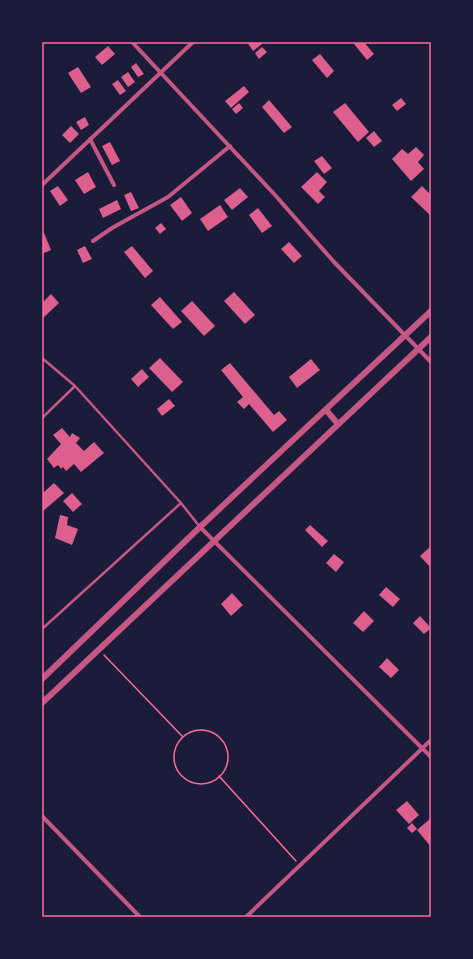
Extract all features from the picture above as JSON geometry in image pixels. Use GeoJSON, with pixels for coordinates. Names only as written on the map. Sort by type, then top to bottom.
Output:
{"type":"FeatureCollection","features":[{"type":"Feature","properties":{"kind":"street"},"geometry":{"type":"LineString","coordinates":[[132,42],[230,146],[334,262],[406,334],[431,362]]}},
{"type":"Feature","properties":{"kind":"street"},"geometry":{"type":"LineString","coordinates":[[42,185],[193,42]]}},
{"type":"Feature","properties":{"kind":"street"},"geometry":{"type":"LineString","coordinates":[[90,139],[114,185]]}},
{"type":"Feature","properties":{"kind":"street"},"geometry":{"type":"LineString","coordinates":[[93,241],[112,228],[168,197],[230,146]]}},
{"type":"Feature","properties":{"kind":"street"},"geometry":{"type":"LineString","coordinates":[[42,679],[200,527],[431,310]]}},
{"type":"Feature","properties":{"kind":"street"},"geometry":{"type":"LineString","coordinates":[[42,703],[431,337]]}},
{"type":"Feature","properties":{"kind":"street"},"geometry":{"type":"LineString","coordinates":[[326,410],[338,424]]}},
{"type":"Feature","properties":{"kind":"street"},"geometry":{"type":"LineString","coordinates":[[200,527],[431,756]]}},
{"type":"Feature","properties":{"kind":"street"},"geometry":{"type":"LineString","coordinates":[[246,917],[431,740]]}},
{"type":"Feature","properties":{"kind":"street"},"geometry":{"type":"LineString","coordinates":[[42,816],[140,917]]}},
{"type":"Feature","properties":{"kind":"lane"},"geometry":{"type":"LineString","coordinates":[[42,358],[75,386],[181,503],[200,527]]}},
{"type":"Feature","properties":{"kind":"lane"},"geometry":{"type":"LineString","coordinates":[[42,418],[75,386]]}},
{"type":"Feature","properties":{"kind":"lane"},"geometry":{"type":"LineString","coordinates":[[42,629],[181,503]]}},
{"type":"Feature","properties":{"kind":"path"},"geometry":{"type":"LineString","coordinates":[[99,649],[183,737]]}},
{"type":"Feature","properties":{"kind":"path"},"geometry":{"type":"LineString","coordinates":[[199,730],[208,731],[219,738],[226,748],[228,757],[226,765],[219,776],[212,781],[200,783],[191,782],[180,774],[174,757],[178,744],[183,737],[190,732],[199,730]]}},
{"type":"Feature","properties":{"kind":"path"},"geometry":{"type":"LineString","coordinates":[[219,776],[301,866]]}},
{"type":"Feature","properties":{"kind":"building"},"geometry":{"type":"Polygon","coordinates":[[[247,42],[261,42],[262,44],[253,51],[247,42]]]}},
{"type":"Feature","properties":{"kind":"building"},"geometry":{"type":"Polygon","coordinates":[[[357,42],[364,42],[374,54],[367,60],[354,44],[357,42]]]}},
{"type":"Feature","properties":{"kind":"building"},"geometry":{"type":"Polygon","coordinates":[[[108,46],[115,54],[102,65],[95,57],[108,46]]]}},
{"type":"Feature","properties":{"kind":"building"},"geometry":{"type":"Polygon","coordinates":[[[262,47],[267,52],[259,59],[255,53],[262,47]]]}},
{"type":"Feature","properties":{"kind":"building"},"geometry":{"type":"Polygon","coordinates":[[[320,54],[334,71],[327,78],[312,60],[320,54]]]}},
{"type":"Feature","properties":{"kind":"building"},"geometry":{"type":"Polygon","coordinates":[[[136,63],[144,74],[138,77],[131,67],[136,63]]]}},
{"type":"Feature","properties":{"kind":"building"},"geometry":{"type":"Polygon","coordinates":[[[78,67],[91,87],[81,93],[68,73],[78,67]]]}},
{"type":"Feature","properties":{"kind":"building"},"geometry":{"type":"Polygon","coordinates":[[[128,72],[135,82],[128,87],[121,77],[128,72]]]}},
{"type":"Feature","properties":{"kind":"building"},"geometry":{"type":"Polygon","coordinates":[[[118,80],[126,91],[120,95],[112,84],[118,80]]]}},
{"type":"Feature","properties":{"kind":"building"},"geometry":{"type":"Polygon","coordinates":[[[244,86],[249,92],[231,108],[225,101],[244,86]]]}},
{"type":"Feature","properties":{"kind":"building"},"geometry":{"type":"Polygon","coordinates":[[[401,98],[406,104],[397,111],[392,105],[401,98]]]}},
{"type":"Feature","properties":{"kind":"building"},"geometry":{"type":"Polygon","coordinates":[[[269,100],[292,127],[284,133],[262,107],[269,100]]]}},
{"type":"Feature","properties":{"kind":"building"},"geometry":{"type":"Polygon","coordinates":[[[239,103],[243,108],[236,114],[232,109],[239,103]]]}},
{"type":"Feature","properties":{"kind":"building"},"geometry":{"type":"Polygon","coordinates":[[[345,103],[369,132],[358,142],[333,112],[345,103]]]}},
{"type":"Feature","properties":{"kind":"building"},"geometry":{"type":"Polygon","coordinates":[[[85,117],[89,125],[81,130],[76,122],[85,117]]]}},
{"type":"Feature","properties":{"kind":"building"},"geometry":{"type":"Polygon","coordinates":[[[71,126],[79,134],[70,143],[62,135],[71,126]]]}},
{"type":"Feature","properties":{"kind":"building"},"geometry":{"type":"Polygon","coordinates":[[[374,131],[382,141],[374,147],[366,138],[374,131]]]}},
{"type":"Feature","properties":{"kind":"building"},"geometry":{"type":"Polygon","coordinates":[[[110,142],[120,161],[112,165],[102,146],[110,142]]]}},
{"type":"Feature","properties":{"kind":"building"},"geometry":{"type":"Polygon","coordinates":[[[416,147],[424,155],[418,162],[424,169],[411,181],[392,159],[402,149],[408,154],[416,147]]]}},
{"type":"Feature","properties":{"kind":"building"},"geometry":{"type":"Polygon","coordinates":[[[322,156],[332,168],[324,174],[314,161],[322,156]]]}},
{"type":"Feature","properties":{"kind":"building"},"geometry":{"type":"Polygon","coordinates":[[[88,172],[96,187],[84,194],[75,180],[88,172]]]}},
{"type":"Feature","properties":{"kind":"building"},"geometry":{"type":"Polygon","coordinates":[[[317,172],[327,182],[319,191],[325,197],[318,204],[301,187],[317,172]]]}},
{"type":"Feature","properties":{"kind":"building"},"geometry":{"type":"Polygon","coordinates":[[[58,186],[68,200],[60,206],[50,191],[58,186]]]}},
{"type":"Feature","properties":{"kind":"building"},"geometry":{"type":"Polygon","coordinates":[[[422,186],[431,195],[431,216],[411,197],[422,186]]]}},
{"type":"Feature","properties":{"kind":"building"},"geometry":{"type":"Polygon","coordinates":[[[240,188],[248,197],[232,210],[224,200],[240,188]]]}},
{"type":"Feature","properties":{"kind":"building"},"geometry":{"type":"Polygon","coordinates":[[[131,192],[139,208],[131,211],[124,195],[131,192]]]}},
{"type":"Feature","properties":{"kind":"building"},"geometry":{"type":"Polygon","coordinates":[[[181,197],[192,213],[182,221],[170,205],[181,197]]]}},
{"type":"Feature","properties":{"kind":"building"},"geometry":{"type":"Polygon","coordinates":[[[117,200],[121,209],[103,218],[99,209],[117,200]]]}},
{"type":"Feature","properties":{"kind":"building"},"geometry":{"type":"Polygon","coordinates":[[[220,205],[228,217],[208,231],[200,219],[220,205]]]}},
{"type":"Feature","properties":{"kind":"building"},"geometry":{"type":"Polygon","coordinates":[[[258,208],[272,226],[262,233],[249,215],[258,208]]]}},
{"type":"Feature","properties":{"kind":"building"},"geometry":{"type":"Polygon","coordinates":[[[161,223],[166,229],[160,234],[155,228],[161,223]]]}},
{"type":"Feature","properties":{"kind":"building"},"geometry":{"type":"Polygon","coordinates":[[[44,233],[51,250],[42,254],[42,234],[44,233]]]}},
{"type":"Feature","properties":{"kind":"building"},"geometry":{"type":"Polygon","coordinates":[[[289,242],[302,256],[294,263],[281,249],[289,242]]]}},
{"type":"Feature","properties":{"kind":"building"},"geometry":{"type":"Polygon","coordinates":[[[85,246],[92,259],[83,263],[77,250],[85,246]]]}},
{"type":"Feature","properties":{"kind":"building"},"geometry":{"type":"Polygon","coordinates":[[[132,246],[153,271],[145,278],[124,252],[132,246]]]}},
{"type":"Feature","properties":{"kind":"building"},"geometry":{"type":"Polygon","coordinates":[[[234,292],[255,315],[245,324],[224,301],[234,292]]]}},
{"type":"Feature","properties":{"kind":"building"},"geometry":{"type":"Polygon","coordinates":[[[51,294],[59,303],[42,319],[42,303],[51,294]]]}},
{"type":"Feature","properties":{"kind":"building"},"geometry":{"type":"Polygon","coordinates":[[[160,297],[182,322],[173,329],[151,305],[160,297]]]}},
{"type":"Feature","properties":{"kind":"building"},"geometry":{"type":"Polygon","coordinates":[[[192,301],[215,326],[204,336],[181,311],[192,301]]]}},
{"type":"Feature","properties":{"kind":"building"},"geometry":{"type":"Polygon","coordinates":[[[160,358],[183,382],[172,392],[149,368],[160,358]]]}},
{"type":"Feature","properties":{"kind":"building"},"geometry":{"type":"Polygon","coordinates":[[[311,359],[320,370],[297,388],[289,377],[311,359]]]}},
{"type":"Feature","properties":{"kind":"building"},"geometry":{"type":"Polygon","coordinates":[[[230,363],[274,415],[279,411],[287,420],[273,432],[249,404],[244,409],[237,402],[243,397],[221,370],[230,363]]]}},
{"type":"Feature","properties":{"kind":"building"},"geometry":{"type":"Polygon","coordinates":[[[142,369],[149,377],[138,387],[131,379],[142,369]]]}},
{"type":"Feature","properties":{"kind":"building"},"geometry":{"type":"Polygon","coordinates":[[[169,399],[175,406],[162,416],[157,409],[169,399]]]}},
{"type":"Feature","properties":{"kind":"building"},"geometry":{"type":"Polygon","coordinates":[[[62,428],[70,437],[72,433],[80,438],[76,443],[84,451],[94,442],[104,453],[81,472],[74,464],[66,471],[63,467],[61,469],[58,465],[54,468],[47,459],[61,444],[53,435],[62,428]]]}},
{"type":"Feature","properties":{"kind":"building"},"geometry":{"type":"Polygon","coordinates":[[[54,483],[64,493],[42,512],[42,490],[44,492],[54,483]]]}},
{"type":"Feature","properties":{"kind":"building"},"geometry":{"type":"Polygon","coordinates":[[[72,493],[82,504],[73,512],[63,501],[72,493]]]}},
{"type":"Feature","properties":{"kind":"building"},"geometry":{"type":"Polygon","coordinates":[[[60,515],[68,517],[67,525],[78,529],[72,545],[55,538],[60,515]]]}},
{"type":"Feature","properties":{"kind":"building"},"geometry":{"type":"Polygon","coordinates":[[[310,525],[328,541],[322,547],[305,530],[310,525]]]}},
{"type":"Feature","properties":{"kind":"building"},"geometry":{"type":"Polygon","coordinates":[[[430,547],[431,548],[431,568],[420,556],[430,547]]]}},
{"type":"Feature","properties":{"kind":"building"},"geometry":{"type":"Polygon","coordinates":[[[334,554],[344,562],[336,572],[326,563],[334,554]]]}},
{"type":"Feature","properties":{"kind":"building"},"geometry":{"type":"Polygon","coordinates":[[[386,587],[400,599],[393,607],[379,595],[386,587]]]}},
{"type":"Feature","properties":{"kind":"building"},"geometry":{"type":"Polygon","coordinates":[[[232,593],[243,605],[231,616],[221,604],[232,593]]]}},
{"type":"Feature","properties":{"kind":"building"},"geometry":{"type":"Polygon","coordinates":[[[364,611],[374,621],[363,632],[353,623],[364,611]]]}},
{"type":"Feature","properties":{"kind":"building"},"geometry":{"type":"Polygon","coordinates":[[[420,616],[431,628],[424,634],[413,623],[420,616]]]}},
{"type":"Feature","properties":{"kind":"building"},"geometry":{"type":"Polygon","coordinates":[[[387,658],[399,670],[391,678],[379,667],[387,658]]]}},
{"type":"Feature","properties":{"kind":"building"},"geometry":{"type":"Polygon","coordinates":[[[407,801],[419,815],[409,824],[396,810],[407,801]]]}},
{"type":"Feature","properties":{"kind":"building"},"geometry":{"type":"Polygon","coordinates":[[[431,818],[431,847],[417,830],[431,818]]]}},
{"type":"Feature","properties":{"kind":"building"},"geometry":{"type":"Polygon","coordinates":[[[412,823],[417,829],[412,833],[407,828],[412,823]]]}}]}
